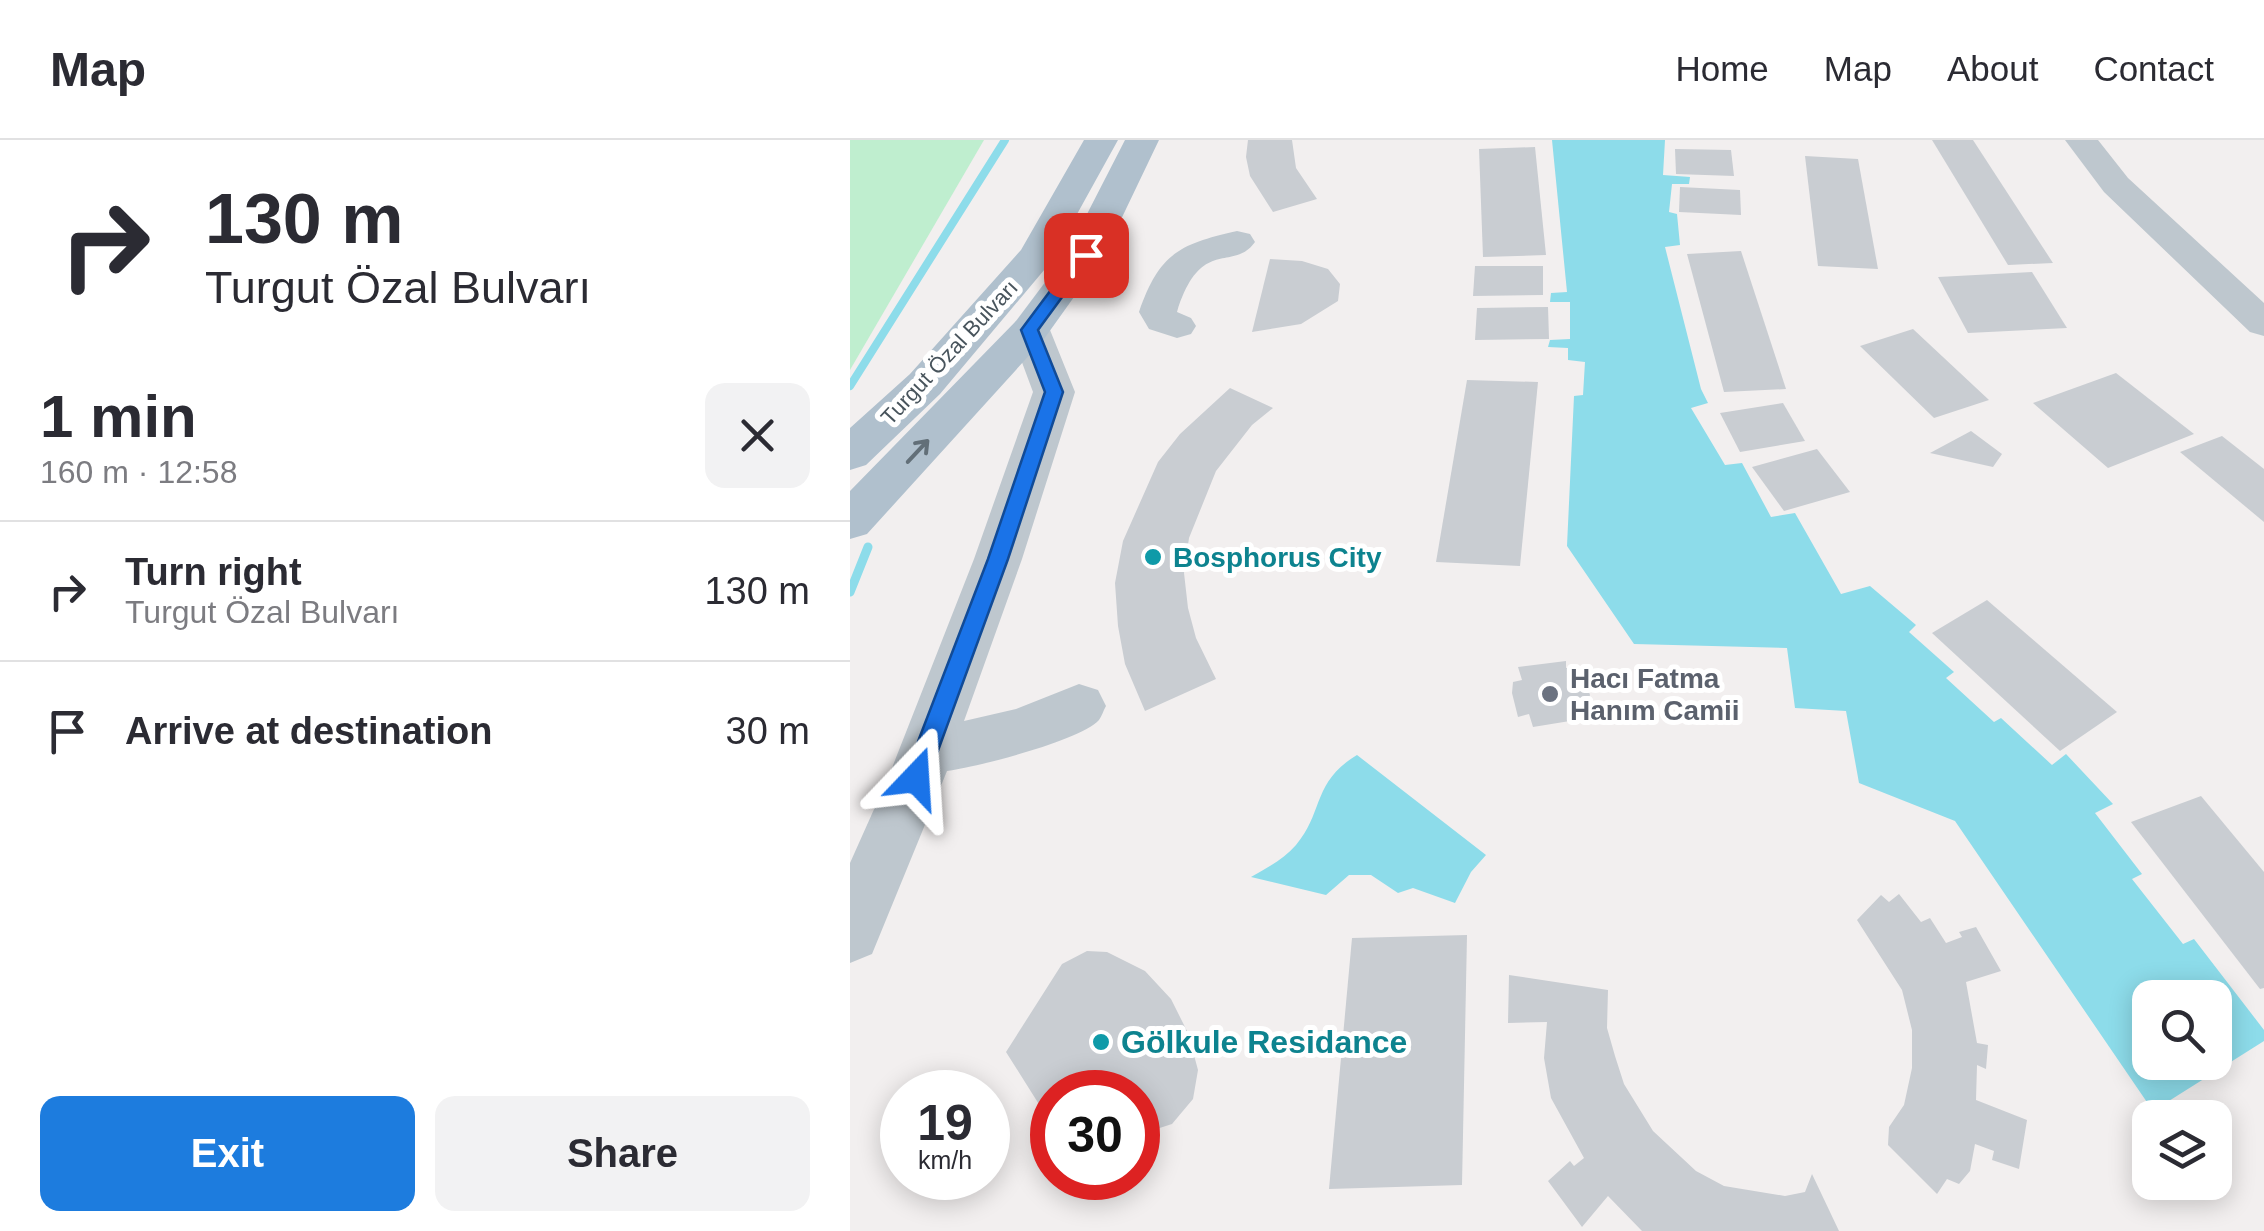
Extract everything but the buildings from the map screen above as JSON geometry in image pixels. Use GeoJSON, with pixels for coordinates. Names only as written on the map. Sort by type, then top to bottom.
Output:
{"type":"FeatureCollection","features":[{"type":"Feature","properties":{"kind":"main road","name":"Turgut Özal Bulvarı"},"geometry":{"type":"LineString","coordinates":[[850,454],[926,384],[1037,255],[1101,140]]}},
{"type":"Feature","properties":{"kind":"main road","name":"Turgut Özal Bulvarı"},"geometry":{"type":"LineString","coordinates":[[850,521],[1030,330],[1086,255],[1142,140]]}},
{"type":"Feature","properties":{"kind":"street"},"geometry":{"type":"LineString","coordinates":[[2081,140],[2116,185],[2264,324]]}},
{"type":"Feature","properties":{"kind":"street"},"geometry":{"type":"LineString","coordinates":[[1177,326],[1163,321],[1158,312],[1172,270],[1197,252],[1237,242]]}},
{"type":"Feature","properties":{"kind":"street"},"geometry":{"type":"LineString","coordinates":[[850,933],[998,559],[1054,392],[1030,330]]}},
{"type":"Feature","properties":{"kind":"street"},"geometry":{"type":"LineString","coordinates":[[926,749],[983,744],[1013,736],[1079,706]]}},
{"type":"Feature","properties":{"kind":"green space"},"geometry":{"type":"Polygon","coordinates":[[[850,140],[984,140],[850,370],[850,140]]]}},
{"type":"Feature","properties":{"kind":"water"},"geometry":{"type":"Polygon","coordinates":[[[1552,140],[1665,140],[1663,175],[1690,177],[1689,184],[1672,184],[1669,212],[1677,214],[1680,245],[1665,247],[1701,389],[1708,403],[1691,408],[1725,465],[1742,463],[1771,517],[1795,513],[1841,594],[1870,586],[1916,625],[1909,632],[1954,672],[1946,678],[1994,722],[2001,718],[2052,765],[2066,754],[2113,804],[2095,813],[2142,874],[2132,879],[2183,944],[2194,939],[2226,980],[2132,980],[2132,1080],[2202,1080],[2170,1100],[2145,1100],[1955,821],[1859,783],[1846,711],[1795,708],[1787,648],[1634,644],[1567,546],[1574,396],[1583,395],[1585,362],[1568,360],[1568,348],[1548,347],[1550,340],[1570,339],[1570,302],[1550,302],[1551,293],[1567,292],[1552,140]]]}},
{"type":"Feature","properties":{"kind":"water"},"geometry":{"type":"Polygon","coordinates":[[[1357,755],[1486,855],[1471,872],[1455,903],[1413,888],[1398,893],[1371,875],[1349,875],[1326,895],[1251,877],[1296,845],[1332,776],[1357,755]]]}},
{"type":"Feature","properties":{"kind":"water"},"geometry":{"type":"Polygon","coordinates":[[[2232,988],[2264,1030],[2264,1041],[2232,1061],[2232,988]]]}},
{"type":"Feature","properties":{"kind":"waterway"},"geometry":{"type":"LineString","coordinates":[[850,386],[1005,140]]}},
{"type":"Feature","properties":{"kind":"waterway"},"geometry":{"type":"LineString","coordinates":[[850,592],[868,547]]}},
{"type":"Feature","properties":{"kind":"place","name":"Bosphorus City"},"geometry":{"type":"Point","coordinates":[1153,557]}},
{"type":"Feature","properties":{"kind":"place","name":"Hacı Fatma Hanım Camii"},"geometry":{"type":"Point","coordinates":[1550,694]}},
{"type":"Feature","properties":{"kind":"place","name":"Gölkule Residance"},"geometry":{"type":"Point","coordinates":[1101,1042]}},
{"type":"Feature","properties":{"kind":"route"},"geometry":{"type":"LineString","coordinates":[[916,778],[998,559],[1054,392],[1030,330],[1086,255]]}}]}
